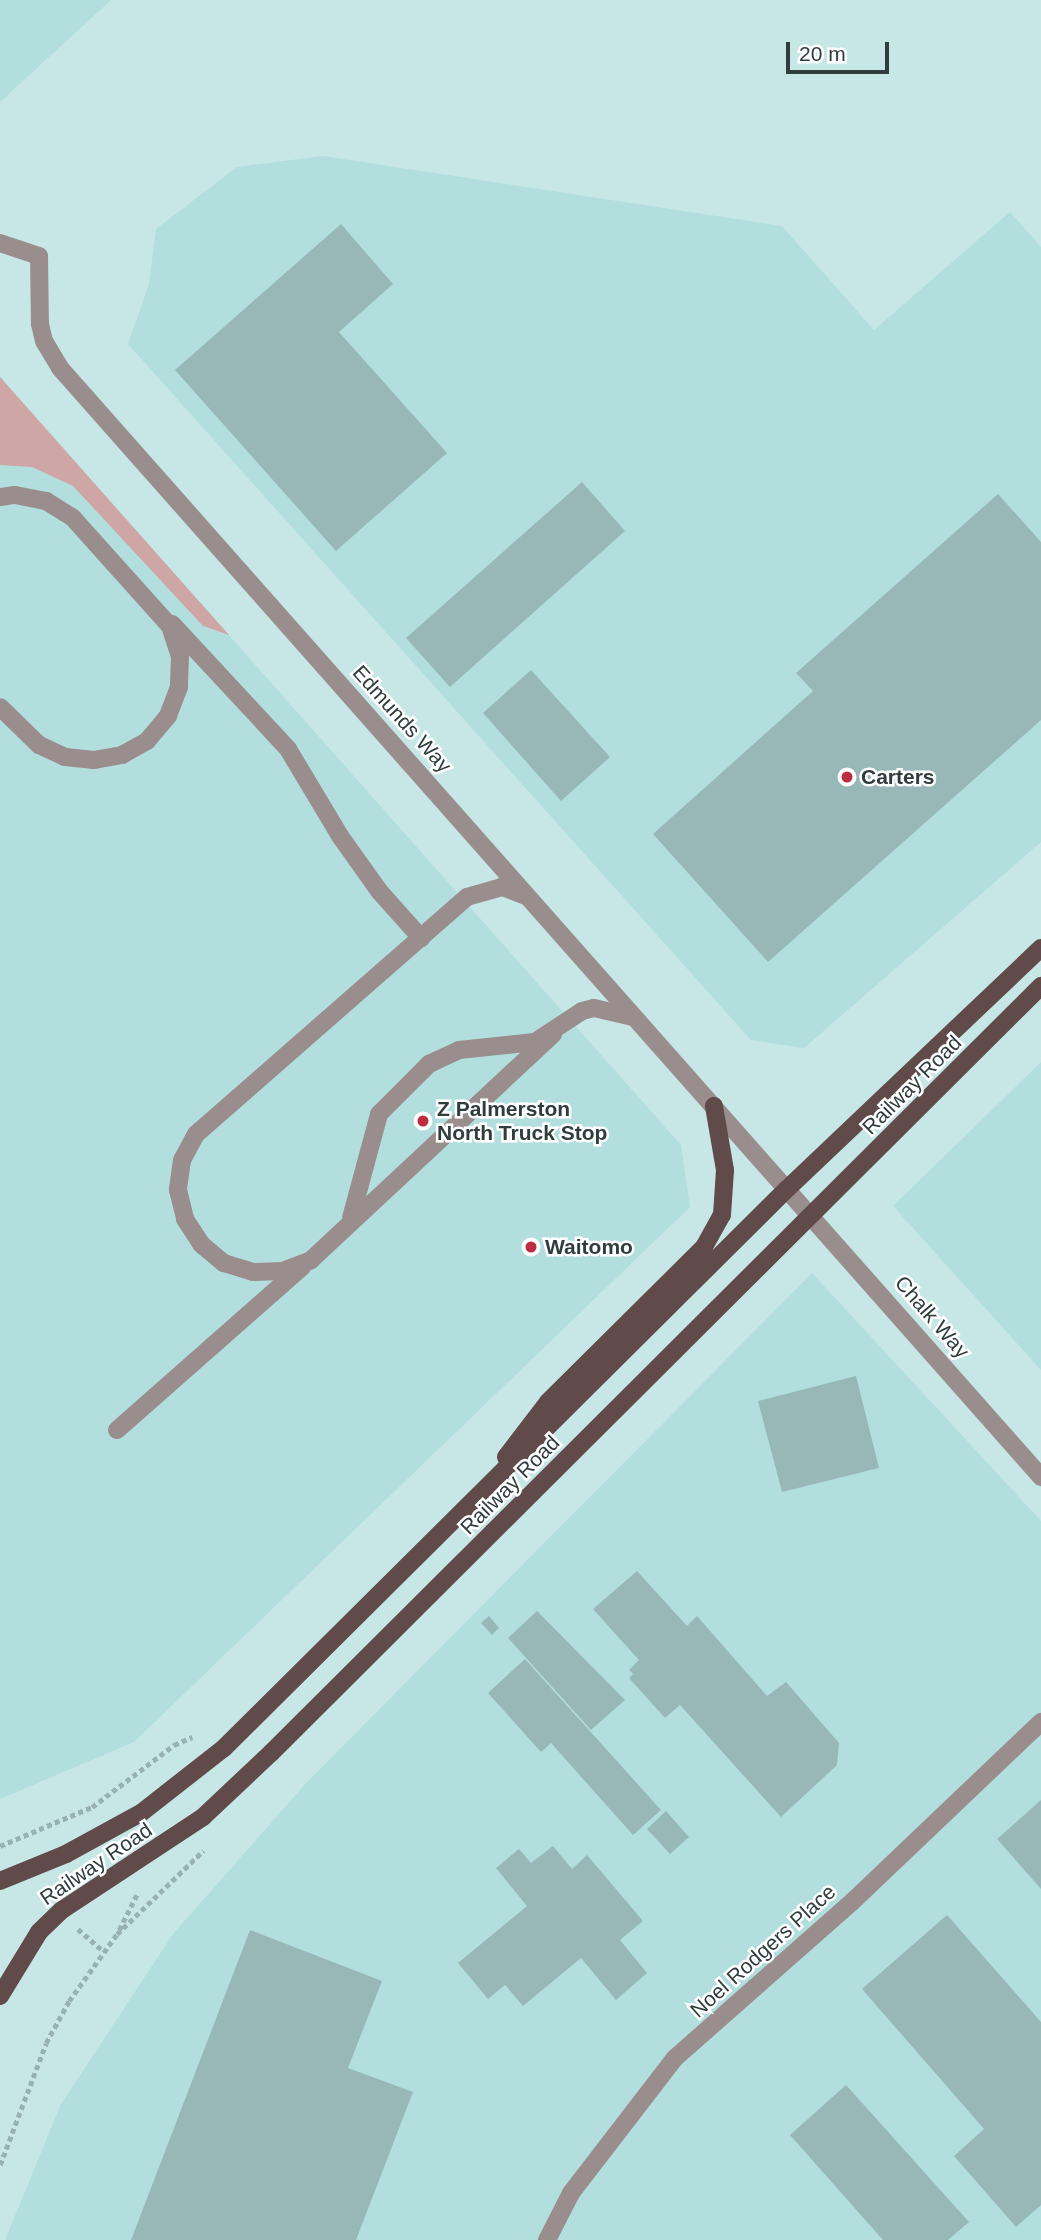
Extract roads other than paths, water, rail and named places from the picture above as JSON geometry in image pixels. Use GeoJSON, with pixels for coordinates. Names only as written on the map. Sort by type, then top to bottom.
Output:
{"type":"FeatureCollection","features":[{"type":"Feature","properties":{"kind":"main road","name":"Railway Road"},"geometry":{"type":"LineString","coordinates":[[0,1881],[66,1854],[173,1791],[277,1700],[788,1189],[1041,948]]}},
{"type":"Feature","properties":{"kind":"main road","name":"Railway Road"},"geometry":{"type":"LineString","coordinates":[[0,1996],[38,1932],[62,1910],[203,1817],[813,1218],[1041,986]]}},
{"type":"Feature","properties":{"kind":"main road"},"geometry":{"type":"LineString","coordinates":[[461,1515],[548,1402],[704,1247],[722,1215],[725,1170],[714,1106]]}},
{"type":"Feature","properties":{"kind":"street","name":"Edmunds Way"},"geometry":{"type":"LineString","coordinates":[[0,243],[38,256],[40,324],[44,341],[60,368],[788,1189]]}},
{"type":"Feature","properties":{"kind":"street"},"geometry":{"type":"LineString","coordinates":[[0,497],[46,501],[73,518],[288,749],[340,836],[421,938]]}},
{"type":"Feature","properties":{"kind":"street"},"geometry":{"type":"LineString","coordinates":[[0,706],[39,745],[65,757],[94,760],[122,754],[147,741],[168,716],[179,687],[180,666],[170,626],[150,601]]}},
{"type":"Feature","properties":{"kind":"street"},"geometry":{"type":"LineString","coordinates":[[530,898],[502,887],[476,891],[196,1134],[182,1160],[178,1190],[185,1219],[201,1244],[225,1263],[253,1272],[283,1271],[311,1260],[572,1016],[594,1008],[635,1018]]}},
{"type":"Feature","properties":{"kind":"street"},"geometry":{"type":"LineString","coordinates":[[117,1430],[337,1236],[360,1196],[379,1114],[390,1099],[443,1055],[521,1045],[553,1034]]}},
{"type":"Feature","properties":{"kind":"street","name":"Chalk Way"},"geometry":{"type":"LineString","coordinates":[[788,1189],[1041,1477]]}},
{"type":"Feature","properties":{"kind":"street","name":"Noel Rodgers Place"},"geometry":{"type":"LineString","coordinates":[[547,2240],[571,2193],[675,2058],[853,1901],[1041,1722]]}},
{"type":"Feature","properties":{"kind":"place","name":"Carters"},"geometry":{"type":"Point","coordinates":[847,777]}},
{"type":"Feature","properties":{"kind":"place","name":"Z Palmerston North Truck Stop"},"geometry":{"type":"Point","coordinates":[423,1121]}},
{"type":"Feature","properties":{"kind":"place","name":"Waitomo"},"geometry":{"type":"Point","coordinates":[531,1247]}}]}
